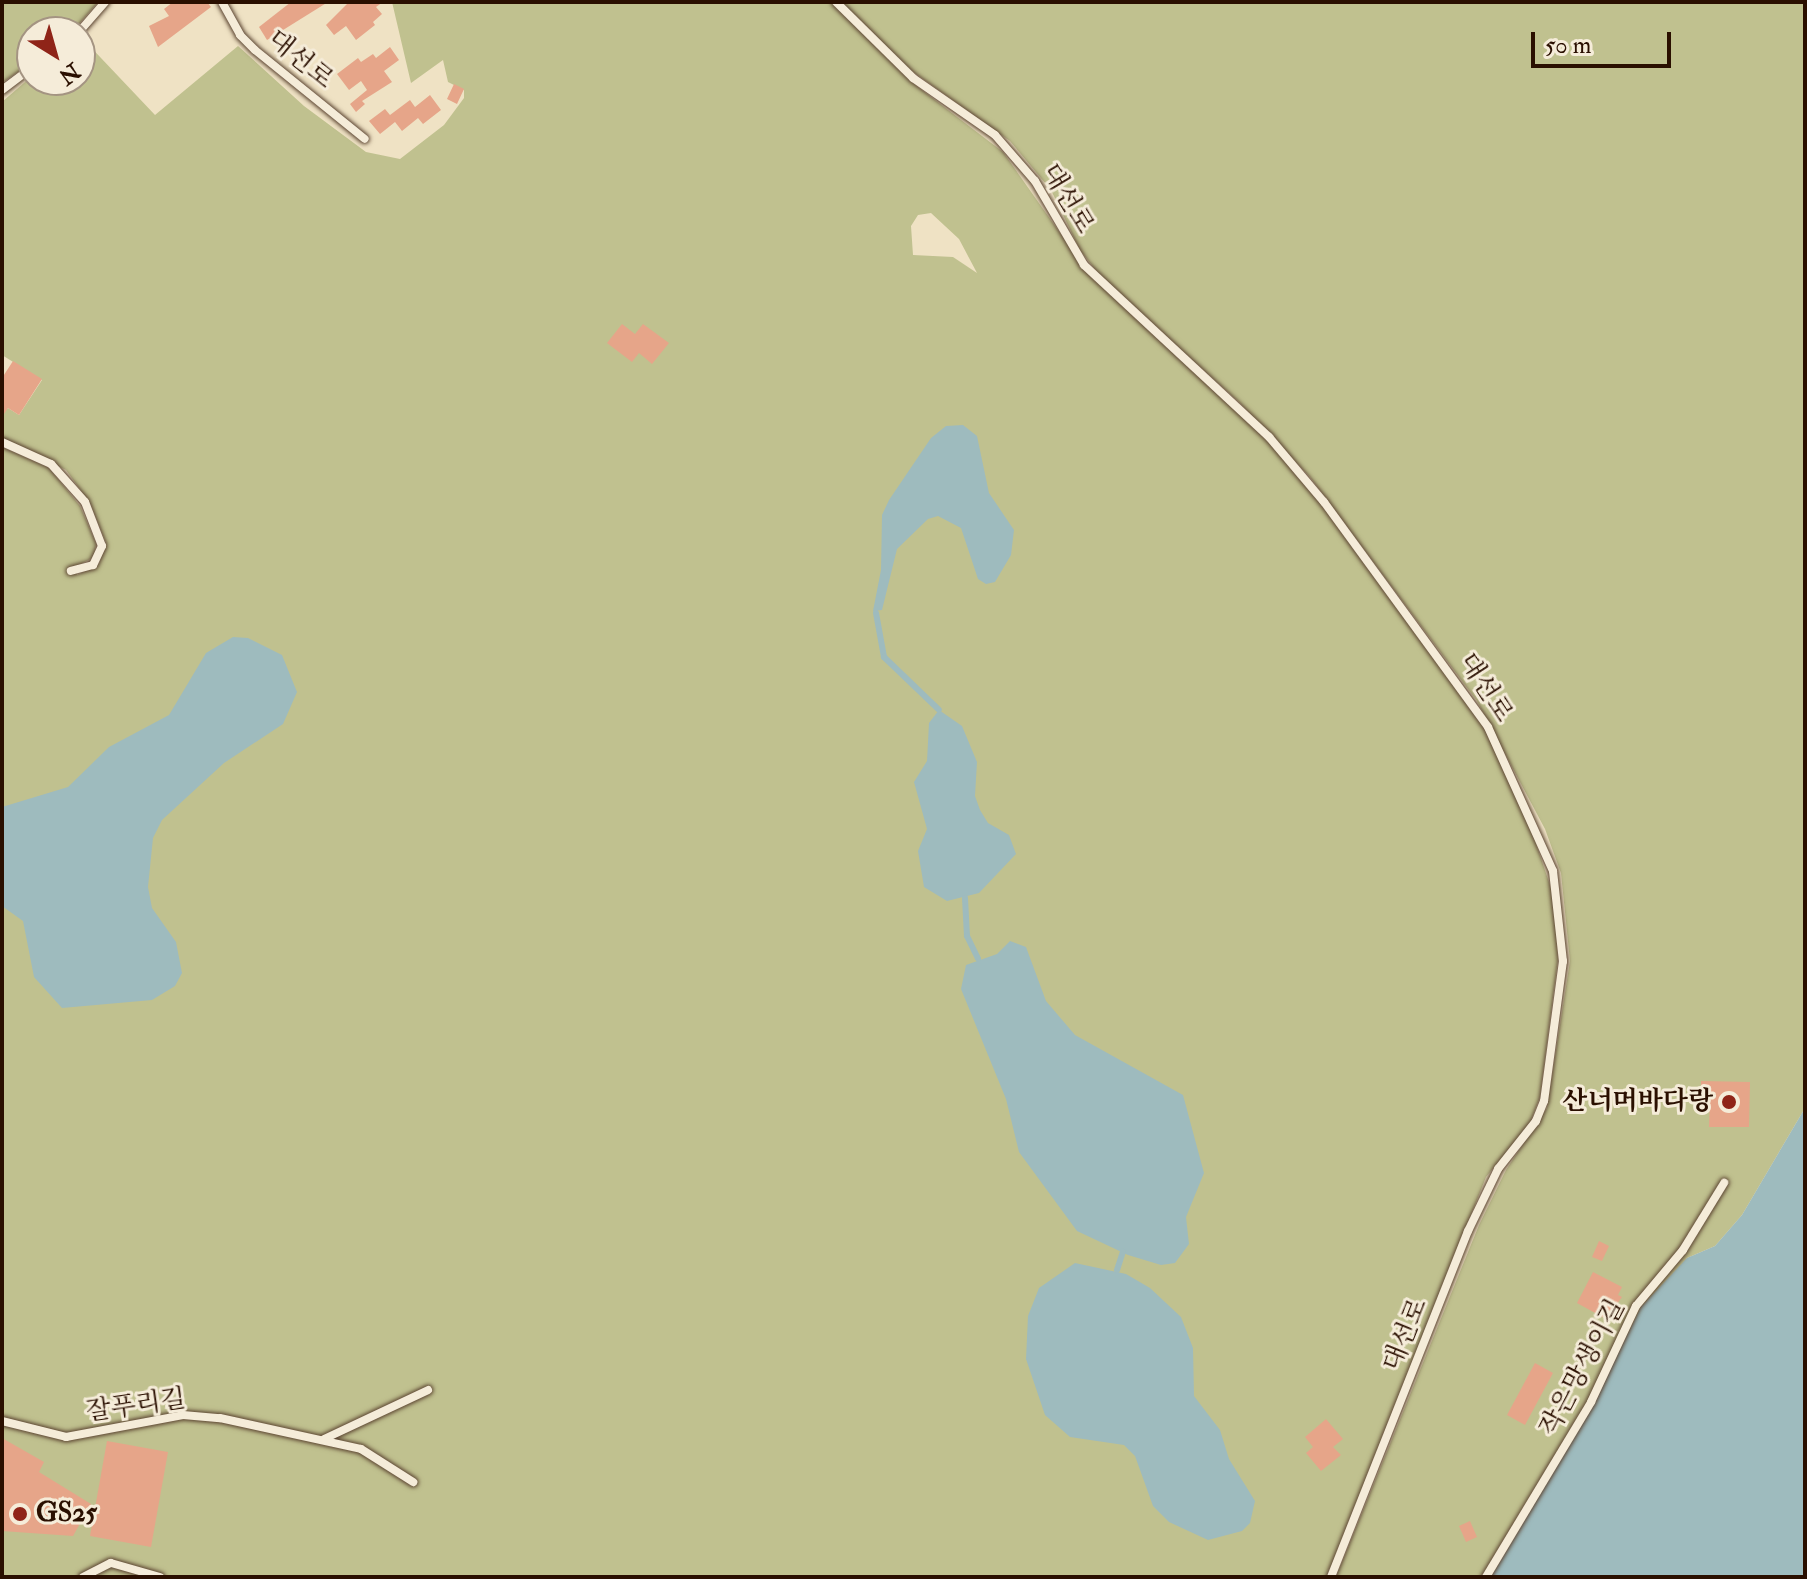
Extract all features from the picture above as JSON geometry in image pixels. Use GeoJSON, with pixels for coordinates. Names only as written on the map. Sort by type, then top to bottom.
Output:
{"type":"FeatureCollection","features":[{"type":"Feature","properties":{"kind":"lane","name":"대선로"},"geometry":{"type":"LineString","coordinates":[[222,2],[235,28],[255,50],[365,139]]}},
{"type":"Feature","properties":{"kind":"lane","name":"대선로"},"geometry":{"type":"LineString","coordinates":[[836,2],[913,78],[995,135],[1035,181],[1084,265],[1269,437],[1324,502],[1488,727],[1553,871],[1563,961],[1544,1101],[1536,1121],[1498,1169],[1468,1231],[1331,1577]]}},
{"type":"Feature","properties":{"kind":"lane"},"geometry":{"type":"LineString","coordinates":[[2,442],[51,464],[85,502],[102,546],[93,565],[71,571]]}},
{"type":"Feature","properties":{"kind":"lane","name":"작은망생이길"},"geometry":{"type":"LineString","coordinates":[[1486,1577],[1591,1402],[1636,1306],[1683,1250],[1724,1183]]}},
{"type":"Feature","properties":{"kind":"lane"},"geometry":{"type":"LineString","coordinates":[[324,1439],[428,1390]]}},
{"type":"Feature","properties":{"kind":"lane","name":"잘푸리길"},"geometry":{"type":"LineString","coordinates":[[2,1421],[66,1437],[183,1415],[324,1439],[379,1458],[413,1482]]}},
{"type":"Feature","properties":{"kind":"lane"},"geometry":{"type":"LineString","coordinates":[[83,1577],[111,1563],[160,1577]]}},
{"type":"Feature","properties":{"kind":"green space"},"geometry":{"type":"Polygon","coordinates":[[[2,2],[98,2],[86,16],[16,16],[16,73],[2,83],[2,2]]]}},
{"type":"Feature","properties":{"kind":"green space"},"geometry":{"type":"Polygon","coordinates":[[[392,2],[831,2],[910,81],[1003,152],[1091,277],[1271,444],[1318,499],[1484,728],[1529,823],[1553,894],[1558,959],[1540,1097],[1530,1123],[1486,1177],[1327,1577],[2,1577],[2,447],[49,468],[80,506],[96,543],[94,557],[77,566],[77,575],[99,564],[106,543],[90,503],[66,470],[2,438],[2,414],[8,408],[19,415],[42,380],[2,355],[2,102],[16,90],[16,96],[96,96],[96,53],[155,115],[238,46],[304,106],[366,152],[400,159],[444,125],[464,98],[464,90],[448,82],[443,60],[411,83],[392,2]],[[931,213],[918,215],[911,226],[913,255],[953,257],[977,273],[959,239],[931,213]]]}},
{"type":"Feature","properties":{"kind":"green space"},"geometry":{"type":"Polygon","coordinates":[[[841,2],[1805,2],[1805,1108],[1742,1215],[1715,1246],[1687,1258],[1594,1402],[1491,1577],[1336,1577],[1479,1225],[1506,1170],[1547,1108],[1570,961],[1561,873],[1545,829],[1477,701],[1310,477],[1238,401],[1106,283],[1080,250],[1051,190],[1010,141],[912,71],[841,2]]]}},
{"type":"Feature","properties":{"kind":"water"},"geometry":{"type":"Polygon","coordinates":[[[963,425],[977,436],[989,493],[1014,530],[1011,555],[995,582],[986,584],[978,579],[961,528],[938,516],[928,519],[897,549],[882,610],[873,611],[881,570],[882,515],[889,500],[931,438],[946,426],[963,425]]]}},
{"type":"Feature","properties":{"kind":"water"},"geometry":{"type":"Polygon","coordinates":[[[233,637],[248,638],[282,655],[297,692],[283,724],[224,763],[162,820],[153,838],[148,887],[152,908],[176,942],[182,973],[175,986],[152,1000],[62,1008],[34,977],[23,921],[2,906],[2,807],[68,787],[109,747],[169,715],[206,653],[233,637]]]}},
{"type":"Feature","properties":{"kind":"water"},"geometry":{"type":"Polygon","coordinates":[[[939,710],[962,726],[977,762],[975,796],[980,810],[988,823],[1009,835],[1016,854],[979,893],[947,901],[924,887],[918,851],[927,829],[914,782],[927,761],[929,723],[939,710]]]}},
{"type":"Feature","properties":{"kind":"water"},"geometry":{"type":"Polygon","coordinates":[[[1010,941],[1026,947],[1046,1001],[1075,1035],[1183,1095],[1204,1173],[1186,1217],[1189,1244],[1175,1263],[1161,1265],[1128,1255],[1077,1231],[1019,1152],[1006,1099],[961,989],[966,965],[997,954],[1010,941]]]}},
{"type":"Feature","properties":{"kind":"water"},"geometry":{"type":"Polygon","coordinates":[[[1805,1108],[1805,1577],[1491,1577],[1594,1402],[1641,1307],[1687,1258],[1715,1246],[1742,1215],[1805,1108]]]}},
{"type":"Feature","properties":{"kind":"water"},"geometry":{"type":"Polygon","coordinates":[[[1075,1263],[1126,1274],[1150,1288],[1181,1317],[1193,1348],[1194,1396],[1220,1430],[1229,1459],[1255,1501],[1250,1523],[1242,1531],[1208,1540],[1169,1522],[1153,1506],[1135,1456],[1124,1445],[1070,1437],[1045,1415],[1026,1359],[1028,1316],[1039,1288],[1075,1263]]]}},
{"type":"Feature","properties":{"kind":"building"},"geometry":{"type":"Polygon","coordinates":[[[173,2],[207,2],[211,7],[158,47],[149,26],[169,16],[164,9],[173,2]]]}},
{"type":"Feature","properties":{"kind":"building"},"geometry":{"type":"Polygon","coordinates":[[[291,2],[328,2],[267,40],[259,27],[291,2]]]}},
{"type":"Feature","properties":{"kind":"building"},"geometry":{"type":"Polygon","coordinates":[[[349,2],[383,2],[376,7],[382,14],[373,22],[375,25],[356,40],[346,26],[334,35],[326,25],[349,2]]]}},
{"type":"Feature","properties":{"kind":"building"},"geometry":{"type":"Polygon","coordinates":[[[390,47],[399,60],[384,71],[392,82],[362,101],[365,104],[356,112],[350,104],[367,90],[361,81],[349,90],[337,74],[358,58],[361,62],[373,54],[376,58],[390,47]]]}},
{"type":"Feature","properties":{"kind":"building"},"geometry":{"type":"Polygon","coordinates":[[[454,84],[464,89],[457,104],[447,99],[454,84]]]}},
{"type":"Feature","properties":{"kind":"building"},"geometry":{"type":"Polygon","coordinates":[[[430,95],[441,110],[423,124],[418,118],[402,131],[395,122],[380,134],[369,121],[385,109],[390,115],[410,100],[415,107],[430,95]]]}},
{"type":"Feature","properties":{"kind":"building"},"geometry":{"type":"Polygon","coordinates":[[[622,324],[635,334],[643,324],[669,343],[652,364],[639,353],[632,362],[607,343],[622,324]]]}},
{"type":"Feature","properties":{"kind":"building"},"geometry":{"type":"Polygon","coordinates":[[[13,361],[42,379],[19,415],[8,408],[2,417],[2,378],[13,361]]]}},
{"type":"Feature","properties":{"kind":"building"},"geometry":{"type":"Polygon","coordinates":[[[1701,1081],[1750,1082],[1749,1127],[1709,1127],[1710,1097],[1701,1097],[1701,1081]]]}},
{"type":"Feature","properties":{"kind":"building"},"geometry":{"type":"Polygon","coordinates":[[[1599,1241],[1609,1246],[1602,1261],[1592,1257],[1599,1241]]]}},
{"type":"Feature","properties":{"kind":"building"},"geometry":{"type":"Polygon","coordinates":[[[1593,1272],[1622,1287],[1618,1295],[1622,1297],[1606,1319],[1577,1303],[1593,1272]]]}},
{"type":"Feature","properties":{"kind":"building"},"geometry":{"type":"Polygon","coordinates":[[[1535,1363],[1553,1373],[1525,1425],[1507,1415],[1535,1363]]]}},
{"type":"Feature","properties":{"kind":"building"},"geometry":{"type":"Polygon","coordinates":[[[1326,1419],[1343,1439],[1333,1447],[1341,1455],[1321,1471],[1306,1453],[1313,1447],[1305,1437],[1326,1419]]]}},
{"type":"Feature","properties":{"kind":"building"},"geometry":{"type":"Polygon","coordinates":[[[2,1438],[44,1462],[39,1472],[91,1504],[73,1536],[2,1531],[2,1438]]]}},
{"type":"Feature","properties":{"kind":"building"},"geometry":{"type":"Polygon","coordinates":[[[107,1441],[168,1452],[151,1547],[90,1536],[107,1441]]]}},
{"type":"Feature","properties":{"kind":"building"},"geometry":{"type":"Polygon","coordinates":[[[1470,1521],[1477,1537],[1466,1542],[1459,1526],[1470,1521]]]}},
{"type":"Feature","properties":{"kind":"waterway"},"geometry":{"type":"LineString","coordinates":[[876,613],[884,657],[939,710]]}},
{"type":"Feature","properties":{"kind":"waterway"},"geometry":{"type":"LineString","coordinates":[[965,898],[967,936],[978,959]]}},
{"type":"Feature","properties":{"kind":"waterway"},"geometry":{"type":"LineString","coordinates":[[1117,1270],[1123,1252]]}},
{"type":"Feature","properties":{"kind":"place","name":"산너머바다랑"},"geometry":{"type":"Point","coordinates":[1729,1102]}},
{"type":"Feature","properties":{"kind":"place","name":"GS25"},"geometry":{"type":"Point","coordinates":[20,1514]}}]}
